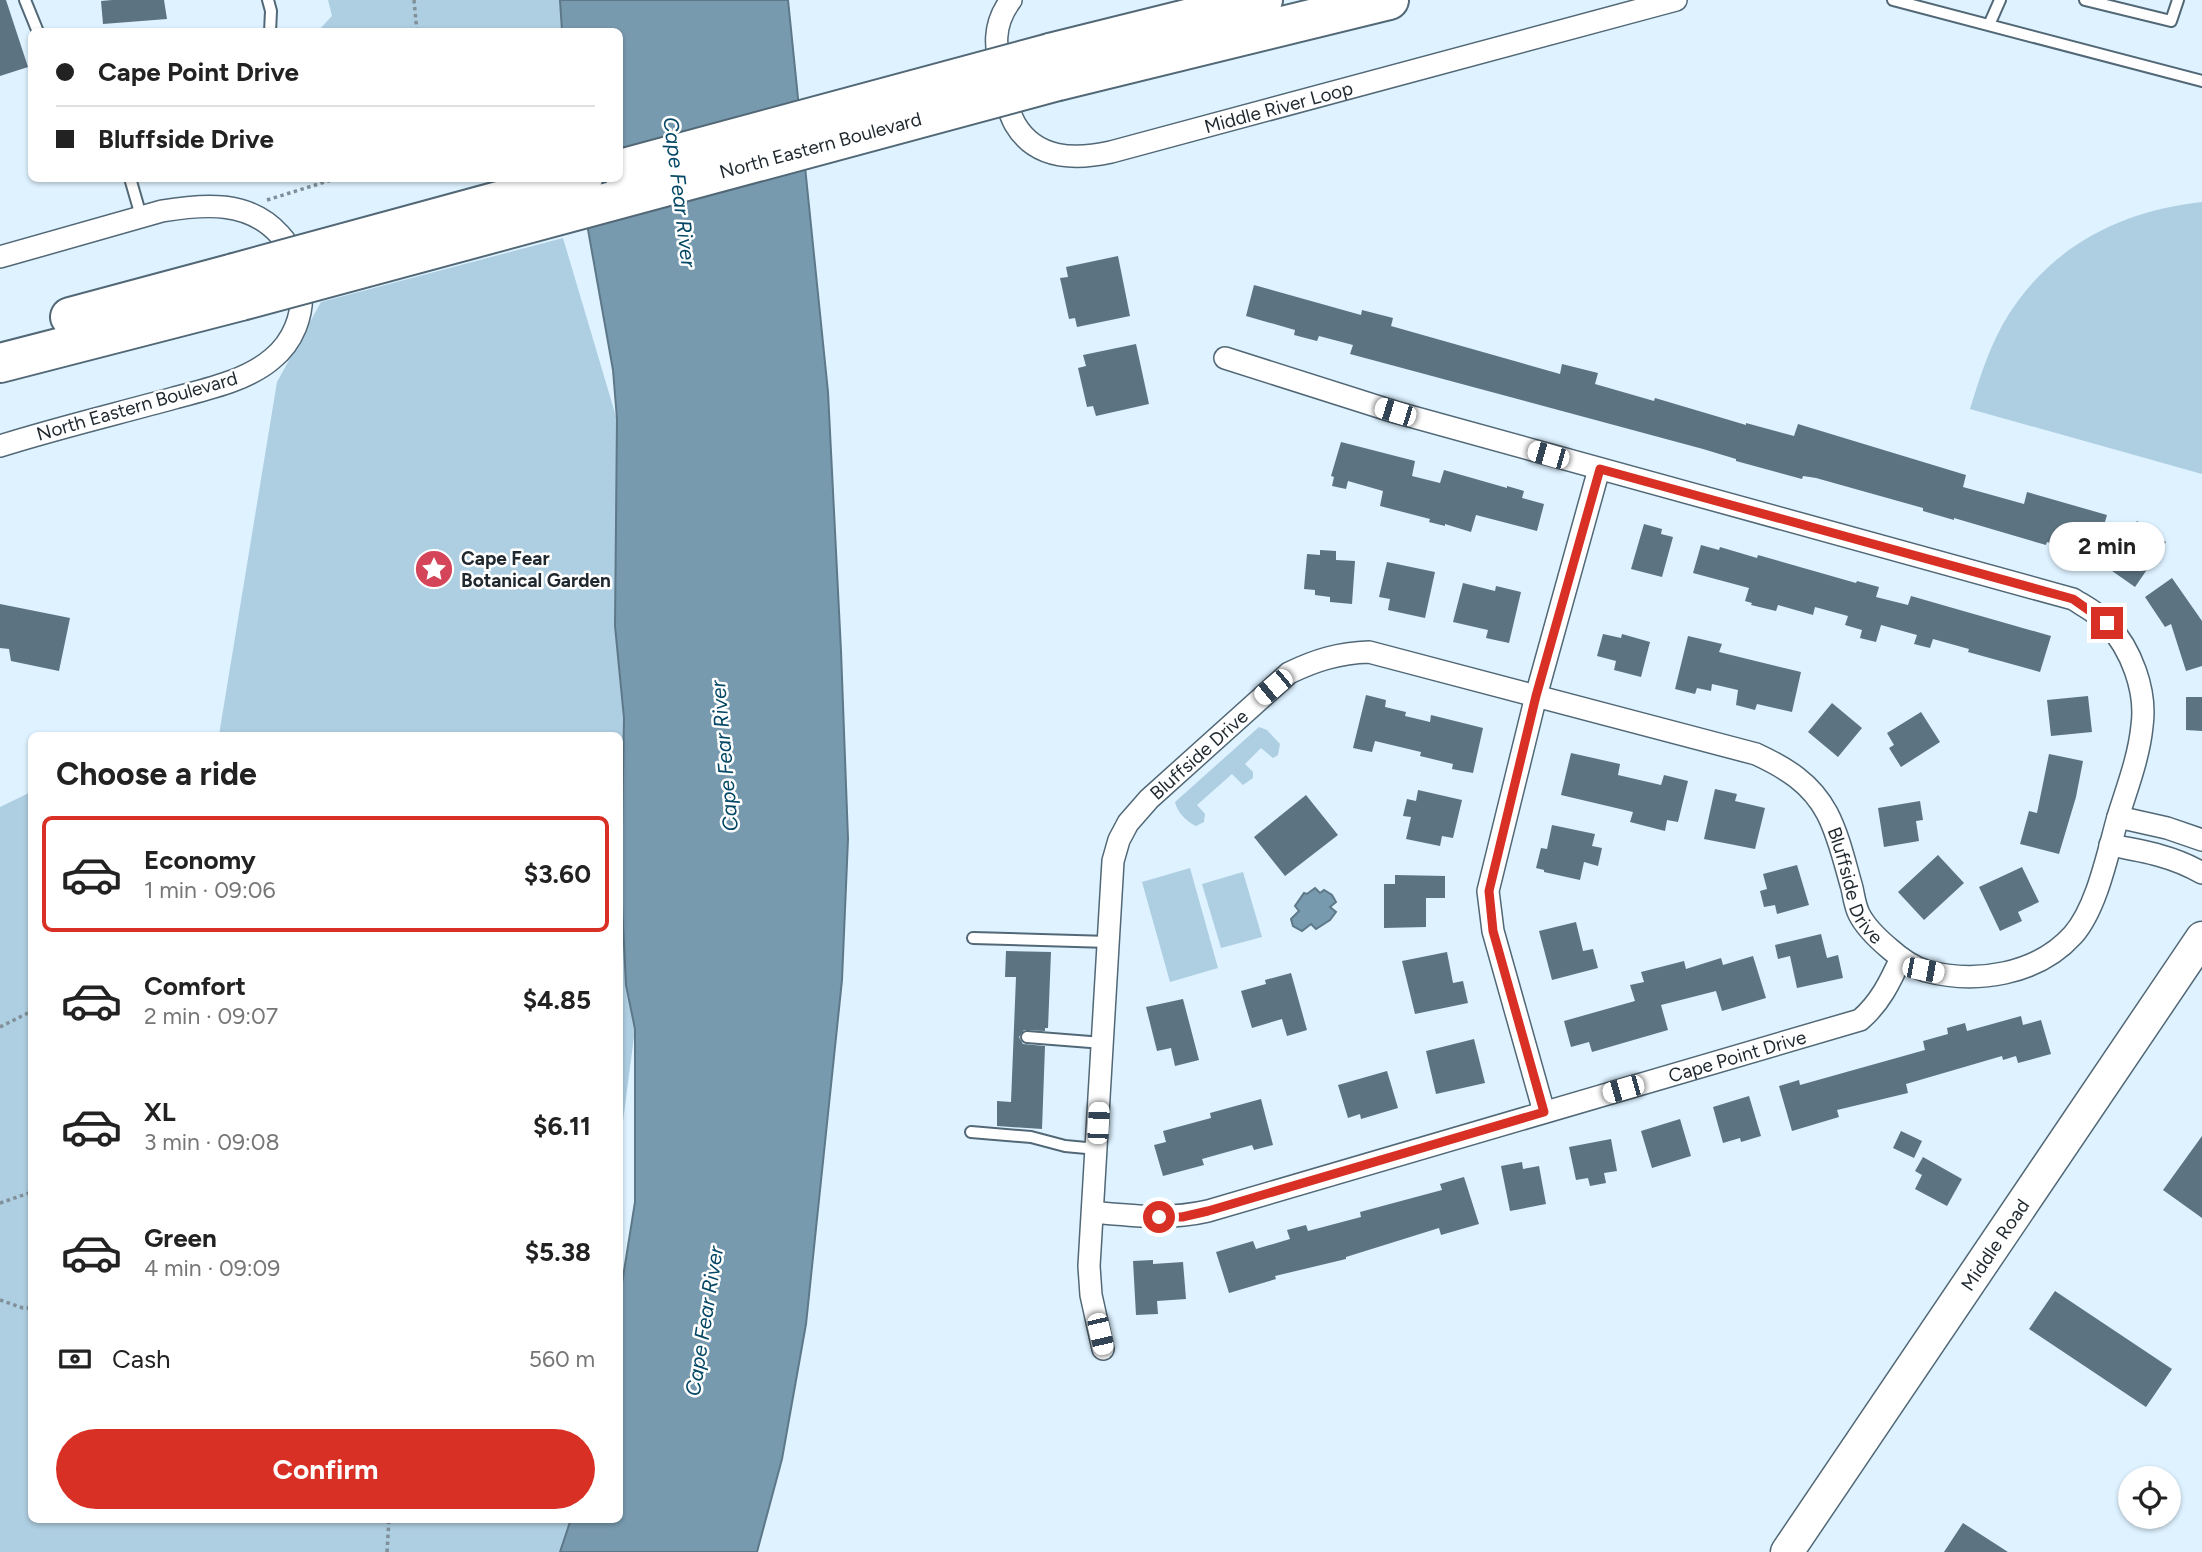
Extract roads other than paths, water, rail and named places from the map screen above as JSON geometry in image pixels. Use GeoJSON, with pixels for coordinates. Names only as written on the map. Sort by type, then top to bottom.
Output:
{"type":"FeatureCollection","features":[{"type":"Feature","properties":{"kind":"highway"},"geometry":{"type":"LineString","coordinates":[[1054,67],[1263,0]]}},
{"type":"Feature","properties":{"kind":"highway"},"geometry":{"type":"LineString","coordinates":[[1054,67],[1390,0]]}},
{"type":"Feature","properties":{"kind":"highway","name":"North Eastern Boulevard"},"geometry":{"type":"LineString","coordinates":[[623,168],[1054,67]]}},
{"type":"Feature","properties":{"kind":"highway","name":"North Eastern Boulevard"},"geometry":{"type":"LineString","coordinates":[[0,336],[237,287],[1054,67]]}},
{"type":"Feature","properties":{"kind":"highway","name":"North Eastern Boulevard"},"geometry":{"type":"LineString","coordinates":[[0,363],[570,182]]}},
{"type":"Feature","properties":{"kind":"main road","name":"Middle Road"},"geometry":{"type":"LineString","coordinates":[[1787,1552],[2202,938]]}},
{"type":"Feature","properties":{"kind":"street","name":"Middle River Loop"},"geometry":{"type":"LineString","coordinates":[[1011,0],[1000,18],[995,42],[1011,113],[1016,125],[1031,141],[1047,152],[1069,158],[1122,149],[1676,0]]}},
{"type":"Feature","properties":{"kind":"street","name":"North Eastern Boulevard"},"geometry":{"type":"LineString","coordinates":[[0,257],[141,216],[193,206],[236,208],[251,213],[276,231],[293,253],[301,287],[302,307],[294,333],[279,354],[260,368],[212,387],[0,446]]}},
{"type":"Feature","properties":{"kind":"street","name":"Bluffside Drive"},"geometry":{"type":"LineString","coordinates":[[1103,1349],[1091,1295],[1089,1266],[1113,861],[1128,823],[1149,799],[1289,673],[1314,661],[1344,653],[1369,652],[1756,754],[1787,768],[1810,788],[1828,813],[1858,913],[1874,936],[1901,958],[1923,970],[1976,978],[2007,973],[2042,960],[2073,935],[2098,888],[2133,768],[2142,726],[2137,676],[2119,639],[2107,623],[2073,599],[1395,412],[1225,358]]}},
{"type":"Feature","properties":{"kind":"street"},"geometry":{"type":"LineString","coordinates":[[1544,1112],[1493,931],[1489,891],[1536,696],[1600,469]]}},
{"type":"Feature","properties":{"kind":"street"},"geometry":{"type":"LineString","coordinates":[[2118,817],[2167,828],[2202,841]]}},
{"type":"Feature","properties":{"kind":"street"},"geometry":{"type":"LineString","coordinates":[[2110,845],[2184,862],[2202,873]]}},
{"type":"Feature","properties":{"kind":"street","name":"Cape Point Drive"},"geometry":{"type":"LineString","coordinates":[[1093,1212],[1182,1217],[1860,1020],[1873,1009],[1886,990],[1901,958]]}},
{"type":"Feature","properties":{"kind":"lane"},"geometry":{"type":"LineString","coordinates":[[24,0],[36,28]]}},
{"type":"Feature","properties":{"kind":"lane"},"geometry":{"type":"LineString","coordinates":[[268,0],[271,10],[270,28]]}},
{"type":"Feature","properties":{"kind":"lane"},"geometry":{"type":"LineString","coordinates":[[1893,0],[2202,81]]}},
{"type":"Feature","properties":{"kind":"lane"},"geometry":{"type":"LineString","coordinates":[[1989,25],[2000,0]]}},
{"type":"Feature","properties":{"kind":"lane"},"geometry":{"type":"LineString","coordinates":[[2085,0],[2171,21],[2178,0]]}},
{"type":"Feature","properties":{"kind":"lane"},"geometry":{"type":"LineString","coordinates":[[131,182],[141,216]]}},
{"type":"Feature","properties":{"kind":"lane"},"geometry":{"type":"LineString","coordinates":[[973,938],[1109,942]]}},
{"type":"Feature","properties":{"kind":"lane"},"geometry":{"type":"LineString","coordinates":[[1027,1037],[1103,1043]]}},
{"type":"Feature","properties":{"kind":"lane"},"geometry":{"type":"LineString","coordinates":[[971,1132],[1031,1137],[1065,1146],[1097,1149]]}},
{"type":"Feature","properties":{"kind":"water","name":"Cape Fear River"},"geometry":{"type":"Polygon","coordinates":[[[560,0],[788,0],[828,392],[848,839],[842,980],[806,1324],[782,1459],[757,1552],[560,1552],[570,1523],[623,1523],[623,1277],[635,1202],[635,1029],[626,985],[623,925],[624,718],[615,626],[617,419],[613,370],[580,182],[623,182],[623,28],[562,28],[560,0]]]}},
{"type":"Feature","properties":{"kind":"water"},"geometry":{"type":"Polygon","coordinates":[[[1315,888],[1320,893],[1324,890],[1332,895],[1336,902],[1330,907],[1336,912],[1330,920],[1316,929],[1311,924],[1302,931],[1293,926],[1291,919],[1299,911],[1295,906],[1304,893],[1307,894],[1315,888]]]}},
{"type":"Feature","properties":{"kind":"place","name":"Cape Fear Botanical Garden"},"geometry":{"type":"Point","coordinates":[434,569]}}]}
